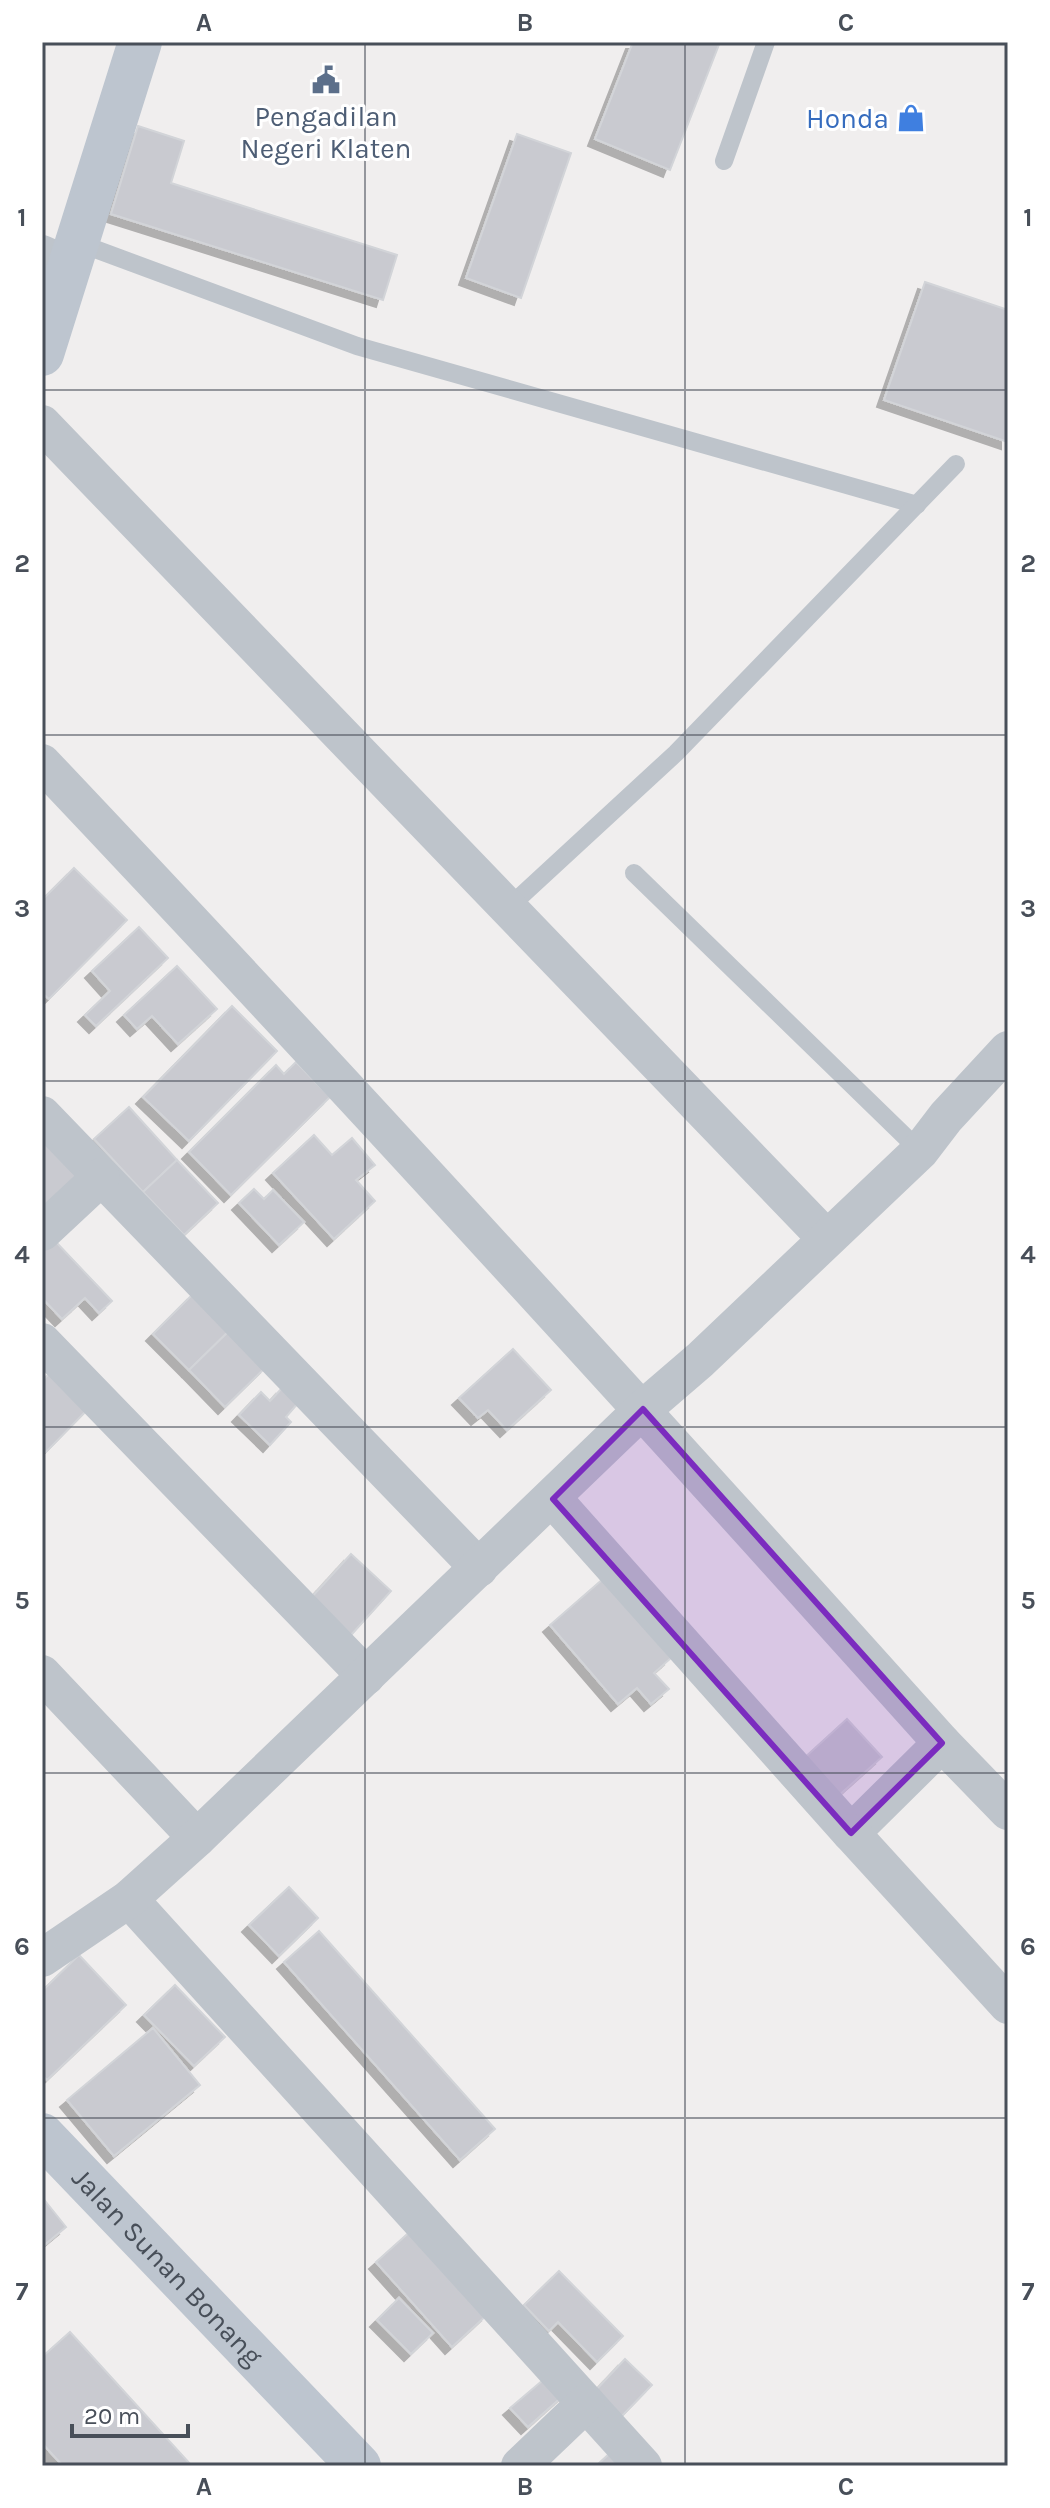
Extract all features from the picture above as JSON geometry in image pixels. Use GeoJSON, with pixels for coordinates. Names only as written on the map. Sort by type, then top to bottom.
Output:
{"type":"FeatureCollection","features":[{"type":"Feature","properties":{"kind":"street"},"geometry":{"type":"LineString","coordinates":[[42,354],[62,254],[140,42]]}},
{"type":"Feature","properties":{"kind":"street"},"geometry":{"type":"LineString","coordinates":[[42,424],[826,1238]]}},
{"type":"Feature","properties":{"kind":"street"},"geometry":{"type":"LineString","coordinates":[[42,763],[297,1032],[643,1409],[942,1743],[1008,1811]]}},
{"type":"Feature","properties":{"kind":"street"},"geometry":{"type":"LineString","coordinates":[[42,1958],[129,1899],[197,1838],[553,1499],[643,1409],[700,1360],[920,1151],[946,1117],[1008,1050]]}},
{"type":"Feature","properties":{"kind":"street"},"geometry":{"type":"LineString","coordinates":[[42,1115],[479,1568]]}},
{"type":"Feature","properties":{"kind":"street"},"geometry":{"type":"LineString","coordinates":[[42,1232],[101,1177]]}},
{"type":"Feature","properties":{"kind":"street"},"geometry":{"type":"LineString","coordinates":[[42,1342],[366,1676]]}},
{"type":"Feature","properties":{"kind":"street"},"geometry":{"type":"LineString","coordinates":[[553,1499],[1008,2005]]}},
{"type":"Feature","properties":{"kind":"street"},"geometry":{"type":"LineString","coordinates":[[42,1674],[197,1838]]}},
{"type":"Feature","properties":{"kind":"street"},"geometry":{"type":"LineString","coordinates":[[851,1833],[942,1743]]}},
{"type":"Feature","properties":{"kind":"street"},"geometry":{"type":"LineString","coordinates":[[129,1899],[643,2466]]}},
{"type":"Feature","properties":{"kind":"street","name":"Jalan Sunan Bonang"},"geometry":{"type":"LineString","coordinates":[[42,2135],[359,2466]]}},
{"type":"Feature","properties":{"kind":"street"},"geometry":{"type":"LineString","coordinates":[[520,2466],[586,2403]]}},
{"type":"Feature","properties":{"kind":"lane"},"geometry":{"type":"LineString","coordinates":[[724,161],[766,42]]}},
{"type":"Feature","properties":{"kind":"lane"},"geometry":{"type":"LineString","coordinates":[[62,254],[357,346],[917,505]]}},
{"type":"Feature","properties":{"kind":"lane"},"geometry":{"type":"LineString","coordinates":[[508,908],[676,753],[956,464]]}},
{"type":"Feature","properties":{"kind":"lane"},"geometry":{"type":"LineString","coordinates":[[634,873],[920,1151]]}},
{"type":"Feature","properties":{"kind":"highlighted area"},"geometry":{"type":"Polygon","coordinates":[[[643,1409],[942,1743],[851,1833],[553,1499],[643,1409]]]}},
{"type":"Feature","properties":{"kind":"building"},"geometry":{"type":"Polygon","coordinates":[[[633,42],[720,42],[670,170],[595,139],[633,42]]]}},
{"type":"Feature","properties":{"kind":"building"},"geometry":{"type":"Polygon","coordinates":[[[138,126],[184,141],[171,183],[397,255],[383,300],[111,214],[138,126]]]}},
{"type":"Feature","properties":{"kind":"building"},"geometry":{"type":"Polygon","coordinates":[[[517,134],[571,153],[521,298],[466,278],[517,134]]]}},
{"type":"Feature","properties":{"kind":"building"},"geometry":{"type":"Polygon","coordinates":[[[925,282],[1008,310],[1008,442],[884,400],[925,282]]]}},
{"type":"Feature","properties":{"kind":"building"},"geometry":{"type":"Polygon","coordinates":[[[74,868],[127,920],[49,999],[42,993],[42,900],[74,868]]]}},
{"type":"Feature","properties":{"kind":"building"},"geometry":{"type":"Polygon","coordinates":[[[139,927],[168,958],[96,1026],[85,1015],[110,991],[92,971],[139,927]]]}},
{"type":"Feature","properties":{"kind":"building"},"geometry":{"type":"Polygon","coordinates":[[[177,966],[217,1009],[178,1044],[152,1016],[137,1029],[124,1015],[177,966]]]}},
{"type":"Feature","properties":{"kind":"building"},"geometry":{"type":"Polygon","coordinates":[[[232,1006],[277,1051],[189,1141],[143,1097],[232,1006]]]}},
{"type":"Feature","properties":{"kind":"building"},"geometry":{"type":"Polygon","coordinates":[[[296,1062],[330,1097],[231,1195],[189,1152],[276,1065],[284,1074],[296,1062]]]}},
{"type":"Feature","properties":{"kind":"building"},"geometry":{"type":"Polygon","coordinates":[[[129,1107],[177,1160],[143,1192],[94,1139],[129,1107]]]}},
{"type":"Feature","properties":{"kind":"building"},"geometry":{"type":"Polygon","coordinates":[[[42,1130],[82,1172],[42,1210],[42,1130]]]}},
{"type":"Feature","properties":{"kind":"building"},"geometry":{"type":"Polygon","coordinates":[[[314,1135],[332,1155],[352,1138],[375,1165],[356,1180],[375,1201],[334,1239],[273,1173],[314,1135]]]}},
{"type":"Feature","properties":{"kind":"building"},"geometry":{"type":"Polygon","coordinates":[[[177,1160],[218,1203],[184,1235],[143,1192],[177,1160]]]}},
{"type":"Feature","properties":{"kind":"building"},"geometry":{"type":"Polygon","coordinates":[[[254,1189],[264,1199],[273,1190],[304,1222],[279,1245],[239,1203],[254,1189]]]}},
{"type":"Feature","properties":{"kind":"building"},"geometry":{"type":"Polygon","coordinates":[[[55,1241],[112,1301],[99,1313],[85,1298],[62,1319],[42,1298],[42,1253],[55,1241]]]}},
{"type":"Feature","properties":{"kind":"building"},"geometry":{"type":"Polygon","coordinates":[[[194,1293],[230,1330],[189,1370],[153,1334],[194,1293]]]}},
{"type":"Feature","properties":{"kind":"building"},"geometry":{"type":"Polygon","coordinates":[[[230,1330],[267,1366],[225,1407],[189,1370],[230,1330]]]}},
{"type":"Feature","properties":{"kind":"building"},"geometry":{"type":"Polygon","coordinates":[[[513,1349],[551,1390],[507,1430],[488,1410],[478,1418],[459,1398],[513,1349]]]}},
{"type":"Feature","properties":{"kind":"building"},"geometry":{"type":"Polygon","coordinates":[[[53,1370],[90,1407],[46,1452],[42,1449],[42,1381],[53,1370]]]}},
{"type":"Feature","properties":{"kind":"building"},"geometry":{"type":"Polygon","coordinates":[[[283,1387],[299,1402],[286,1417],[291,1422],[270,1445],[239,1415],[261,1392],[270,1401],[283,1387]]]}},
{"type":"Feature","properties":{"kind":"building"},"geometry":{"type":"Polygon","coordinates":[[[351,1554],[391,1591],[351,1635],[310,1599],[351,1554]]]}},
{"type":"Feature","properties":{"kind":"building"},"geometry":{"type":"Polygon","coordinates":[[[603,1579],[671,1658],[654,1673],[669,1689],[651,1704],[637,1688],[618,1704],[550,1625],[603,1579]]]}},
{"type":"Feature","properties":{"kind":"building"},"geometry":{"type":"Polygon","coordinates":[[[847,1719],[882,1757],[837,1797],[803,1759],[847,1719]]]}},
{"type":"Feature","properties":{"kind":"building"},"geometry":{"type":"Polygon","coordinates":[[[289,1887],[318,1918],[279,1956],[249,1925],[289,1887]]]}},
{"type":"Feature","properties":{"kind":"building"},"geometry":{"type":"Polygon","coordinates":[[[319,1931],[495,2129],[460,2160],[284,1962],[319,1931]]]}},
{"type":"Feature","properties":{"kind":"building"},"geometry":{"type":"Polygon","coordinates":[[[79,1955],[126,2005],[47,2080],[42,2075],[42,1991],[79,1955]]]}},
{"type":"Feature","properties":{"kind":"building"},"geometry":{"type":"Polygon","coordinates":[[[175,1985],[225,2037],[194,2066],[144,2015],[175,1985]]]}},
{"type":"Feature","properties":{"kind":"building"},"geometry":{"type":"Polygon","coordinates":[[[153,2028],[200,2085],[114,2156],[67,2100],[153,2028]]]}},
{"type":"Feature","properties":{"kind":"building"},"geometry":{"type":"Polygon","coordinates":[[[42,2197],[66,2227],[42,2247],[42,2197]]]}},
{"type":"Feature","properties":{"kind":"building"},"geometry":{"type":"Polygon","coordinates":[[[413,2229],[488,2314],[452,2347],[376,2262],[413,2229]]]}},
{"type":"Feature","properties":{"kind":"building"},"geometry":{"type":"Polygon","coordinates":[[[559,2271],[623,2336],[597,2362],[558,2322],[549,2331],[524,2305],[559,2271]]]}},
{"type":"Feature","properties":{"kind":"building"},"geometry":{"type":"Polygon","coordinates":[[[399,2298],[433,2333],[411,2354],[377,2320],[399,2298]]]}},
{"type":"Feature","properties":{"kind":"building"},"geometry":{"type":"Polygon","coordinates":[[[70,2332],[192,2466],[63,2466],[42,2443],[42,2357],[70,2332]]]}},
{"type":"Feature","properties":{"kind":"building"},"geometry":{"type":"Polygon","coordinates":[[[625,2359],[652,2385],[621,2417],[594,2392],[625,2359]]]}},
{"type":"Feature","properties":{"kind":"building"},"geometry":{"type":"Polygon","coordinates":[[[549,2375],[565,2394],[528,2427],[510,2408],[549,2375]]]}},
{"type":"Feature","properties":{"kind":"building"},"geometry":{"type":"Polygon","coordinates":[[[610,2453],[622,2466],[596,2466],[610,2453]]]}},
{"type":"Feature","properties":{"kind":"place","name":"Pengadilan Negeri Klaten"},"geometry":{"type":"Point","coordinates":[326,80]}},
{"type":"Feature","properties":{"kind":"place","name":"Honda"},"geometry":{"type":"Point","coordinates":[911,118]}}]}
